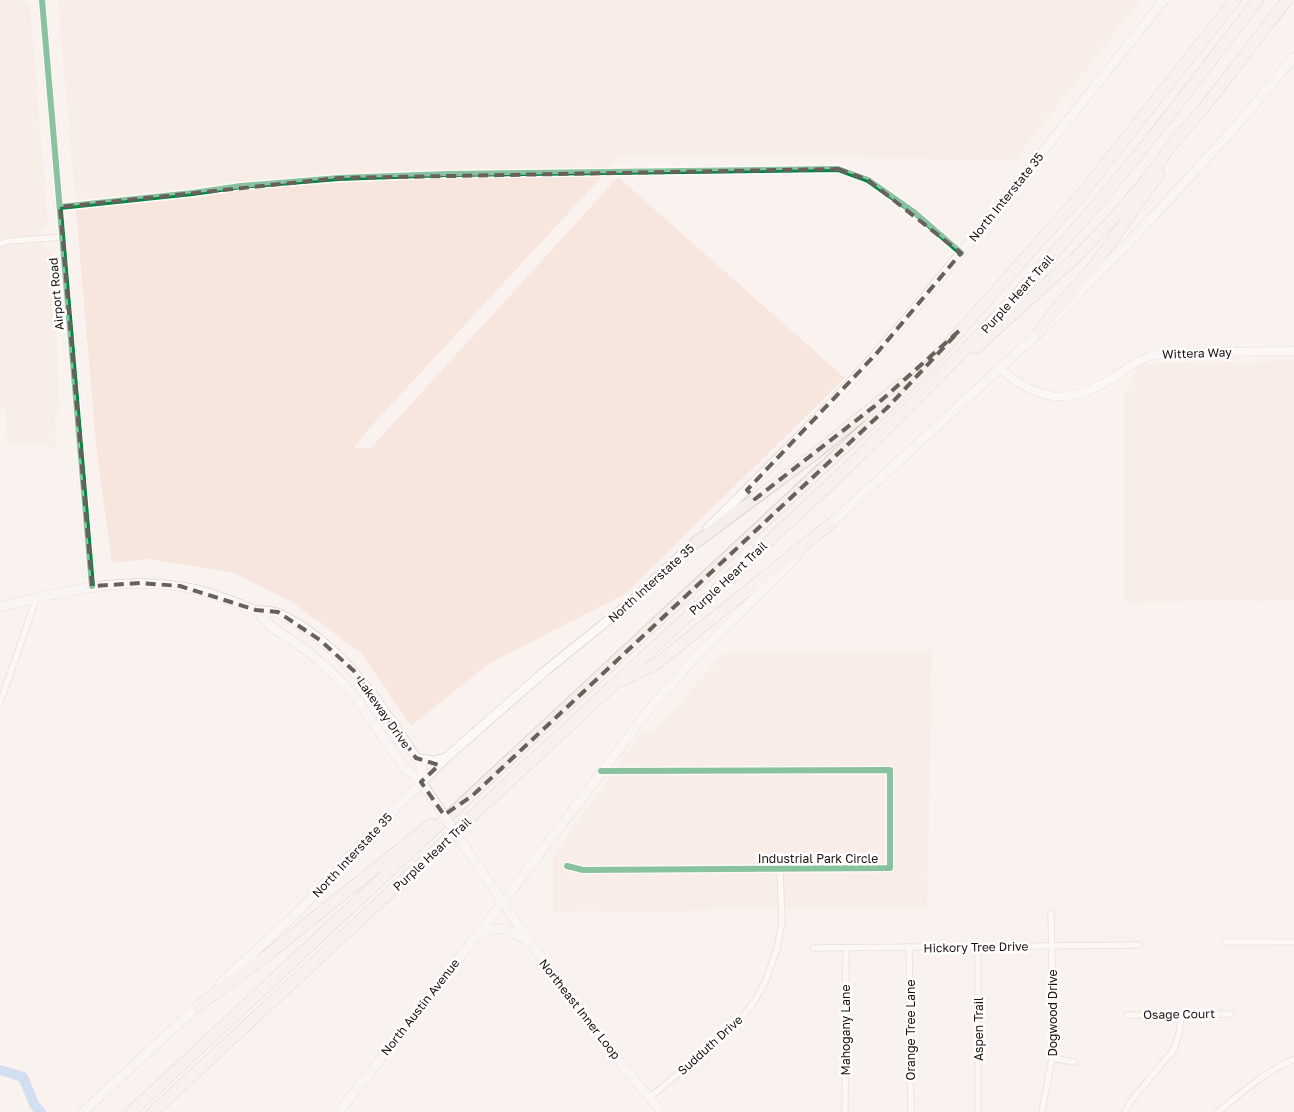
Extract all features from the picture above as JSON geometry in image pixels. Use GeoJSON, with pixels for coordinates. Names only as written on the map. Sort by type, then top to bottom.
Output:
{"type":"FeatureCollection","features":[{"type":"Feature","properties":{"kind":"highway","name":"Purple Heart Trail"},"geometry":{"type":"LineString","coordinates":[[131,1112],[472,796],[889,406],[927,368],[1080,196],[1235,0]]}},
{"type":"Feature","properties":{"kind":"highway","name":"Purple Heart Trail"},"geometry":{"type":"LineString","coordinates":[[153,1112],[827,487],[936,381],[1003,311],[1100,201],[1258,0]]}},
{"type":"Feature","properties":{"kind":"highway"},"geometry":{"type":"LineString","coordinates":[[1039,332],[1122,229],[1203,109],[1287,0]]}},
{"type":"Feature","properties":{"kind":"highway"},"geometry":{"type":"LineString","coordinates":[[936,381],[978,347],[1094,240],[1126,204],[1178,137],[1203,109]]}},
{"type":"Feature","properties":{"kind":"highway"},"geometry":{"type":"LineString","coordinates":[[694,544],[855,423],[959,331]]}},
{"type":"Feature","properties":{"kind":"highway"},"geometry":{"type":"LineString","coordinates":[[614,685],[655,665],[829,525]]}},
{"type":"Feature","properties":{"kind":"highway"},"geometry":{"type":"LineString","coordinates":[[198,1006],[265,957],[430,825],[472,796]]}},
{"type":"Feature","properties":{"kind":"main road","name":"North Interstate 35"},"geometry":{"type":"LineString","coordinates":[[83,1112],[302,908],[371,833],[447,757],[544,672],[572,652],[627,605],[694,544],[799,436],[876,354],[961,253],[1164,0]]}},
{"type":"Feature","properties":{"kind":"main road"},"geometry":{"type":"LineString","coordinates":[[502,902],[647,712],[697,655],[829,525],[1060,313],[1144,227],[1255,105],[1294,57]]}},
{"type":"Feature","properties":{"kind":"main road","name":"Lakeway Drive"},"geometry":{"type":"LineString","coordinates":[[0,607],[92,586],[140,583],[180,586],[218,595],[256,610],[278,612],[298,624],[341,657],[366,685],[422,767],[421,782]]}},
{"type":"Feature","properties":{"kind":"main road","name":"Lakeway Drive"},"geometry":{"type":"LineString","coordinates":[[256,610],[272,627],[310,653],[339,679],[355,697],[404,768],[421,782],[502,902]]}},
{"type":"Feature","properties":{"kind":"main road"},"geometry":{"type":"LineString","coordinates":[[416,758],[433,761],[447,757]]}},
{"type":"Feature","properties":{"kind":"main road","name":"North Austin Avenue"},"geometry":{"type":"LineString","coordinates":[[339,1112],[502,902]]}},
{"type":"Feature","properties":{"kind":"main road","name":"Northeast Inner Loop"},"geometry":{"type":"LineString","coordinates":[[502,902],[586,1020],[662,1112]]}},
{"type":"Feature","properties":{"kind":"main road"},"geometry":{"type":"LineString","coordinates":[[478,933],[500,928],[529,942]]}},
{"type":"Feature","properties":{"kind":"street","name":"Airport Road"},"geometry":{"type":"LineString","coordinates":[[42,0],[92,586]]}},
{"type":"Feature","properties":{"kind":"street"},"geometry":{"type":"LineString","coordinates":[[60,207],[241,186],[339,178],[448,174],[838,169],[868,180],[915,214],[961,253]]}},
{"type":"Feature","properties":{"kind":"street"},"geometry":{"type":"LineString","coordinates":[[0,244],[9,241],[62,237]]}},
{"type":"Feature","properties":{"kind":"street","name":"Wittera Way"},"geometry":{"type":"LineString","coordinates":[[1000,369],[1012,380],[1025,387],[1041,394],[1058,397],[1074,396],[1092,390],[1138,360],[1150,355],[1165,353],[1294,351]]}},
{"type":"Feature","properties":{"kind":"street"},"geometry":{"type":"LineString","coordinates":[[0,703],[36,599]]}},
{"type":"Feature","properties":{"kind":"street","name":"Industrial Park Circle"},"geometry":{"type":"LineString","coordinates":[[567,866],[583,870],[890,868],[890,770],[601,771]]}},
{"type":"Feature","properties":{"kind":"street","name":"Sudduth Drive"},"geometry":{"type":"LineString","coordinates":[[649,1098],[726,1034],[754,1002],[766,980],[777,948],[782,922],[780,869]]}},
{"type":"Feature","properties":{"kind":"street","name":"Dogwood Drive"},"geometry":{"type":"LineString","coordinates":[[1042,1112],[1052,1058],[1051,913]]}},
{"type":"Feature","properties":{"kind":"street"},"geometry":{"type":"LineString","coordinates":[[1225,942],[1294,942]]}},
{"type":"Feature","properties":{"kind":"street","name":"Hickory Tree Drive"},"geometry":{"type":"LineString","coordinates":[[813,948],[1139,945]]}},
{"type":"Feature","properties":{"kind":"street","name":"Orange Tree Lane"},"geometry":{"type":"LineString","coordinates":[[909,947],[911,1112]]}},
{"type":"Feature","properties":{"kind":"street","name":"Aspen Trail"},"geometry":{"type":"LineString","coordinates":[[978,947],[978,1112]]}},
{"type":"Feature","properties":{"kind":"street","name":"Mahogany Lane"},"geometry":{"type":"LineString","coordinates":[[845,1112],[846,948]]}},
{"type":"Feature","properties":{"kind":"street"},"geometry":{"type":"LineString","coordinates":[[1125,1112],[1130,1102],[1172,1052],[1180,1032],[1182,1014]]}},
{"type":"Feature","properties":{"kind":"street","name":"Osage Court"},"geometry":{"type":"LineString","coordinates":[[1127,1016],[1231,1014]]}},
{"type":"Feature","properties":{"kind":"street"},"geometry":{"type":"LineString","coordinates":[[1052,1058],[1074,1062]]}},
{"type":"Feature","properties":{"kind":"street"},"geometry":{"type":"LineString","coordinates":[[1218,1112],[1253,1082],[1294,1059]]}},
{"type":"Feature","properties":{"kind":"highlighted area"},"geometry":{"type":"Polygon","coordinates":[[[838,169],[868,180],[961,253],[876,354],[747,490],[755,499],[876,405],[959,331],[889,406],[472,796],[444,815],[421,782],[439,765],[416,758],[354,671],[320,640],[278,612],[256,610],[180,586],[140,583],[92,586],[60,207],[339,178],[838,169]]]}},
{"type":"Feature","properties":{"kind":"shaded area"},"geometry":{"type":"Polygon","coordinates":[[[0,0],[16,0],[30,5],[48,225],[39,233],[41,244],[52,252],[55,283],[59,412],[55,412],[56,447],[7,443],[6,408],[0,408],[0,0]]]}},
{"type":"Feature","properties":{"kind":"shaded area"},"geometry":{"type":"Polygon","coordinates":[[[58,0],[1140,0],[1016,159],[620,157],[366,432],[354,448],[371,448],[618,177],[845,378],[624,595],[491,662],[411,726],[361,653],[289,600],[231,572],[147,559],[112,563],[97,454],[58,0]]]}},
{"type":"Feature","properties":{"kind":"shaded area"},"geometry":{"type":"Polygon","coordinates":[[[1294,361],[1294,600],[1124,602],[1124,394],[1140,364],[1294,361]]]}},
{"type":"Feature","properties":{"kind":"shaded area"},"geometry":{"type":"Polygon","coordinates":[[[932,652],[927,908],[553,912],[553,857],[642,731],[655,730],[723,654],[932,652]]]}},
{"type":"Feature","properties":{"kind":"waterway"},"geometry":{"type":"LineString","coordinates":[[0,1070],[23,1077],[35,1106],[41,1112]]}},
{"type":"Feature","properties":{"kind":"cycle path"},"geometry":{"type":"LineString","coordinates":[[42,0],[92,586]]}},
{"type":"Feature","properties":{"kind":"cycle path"},"geometry":{"type":"LineString","coordinates":[[60,207],[241,186],[339,178],[448,174],[838,169],[868,180],[915,213],[961,253]]}},
{"type":"Feature","properties":{"kind":"cycle path"},"geometry":{"type":"LineString","coordinates":[[567,866],[583,870],[890,868],[890,770],[601,771]]}}]}
